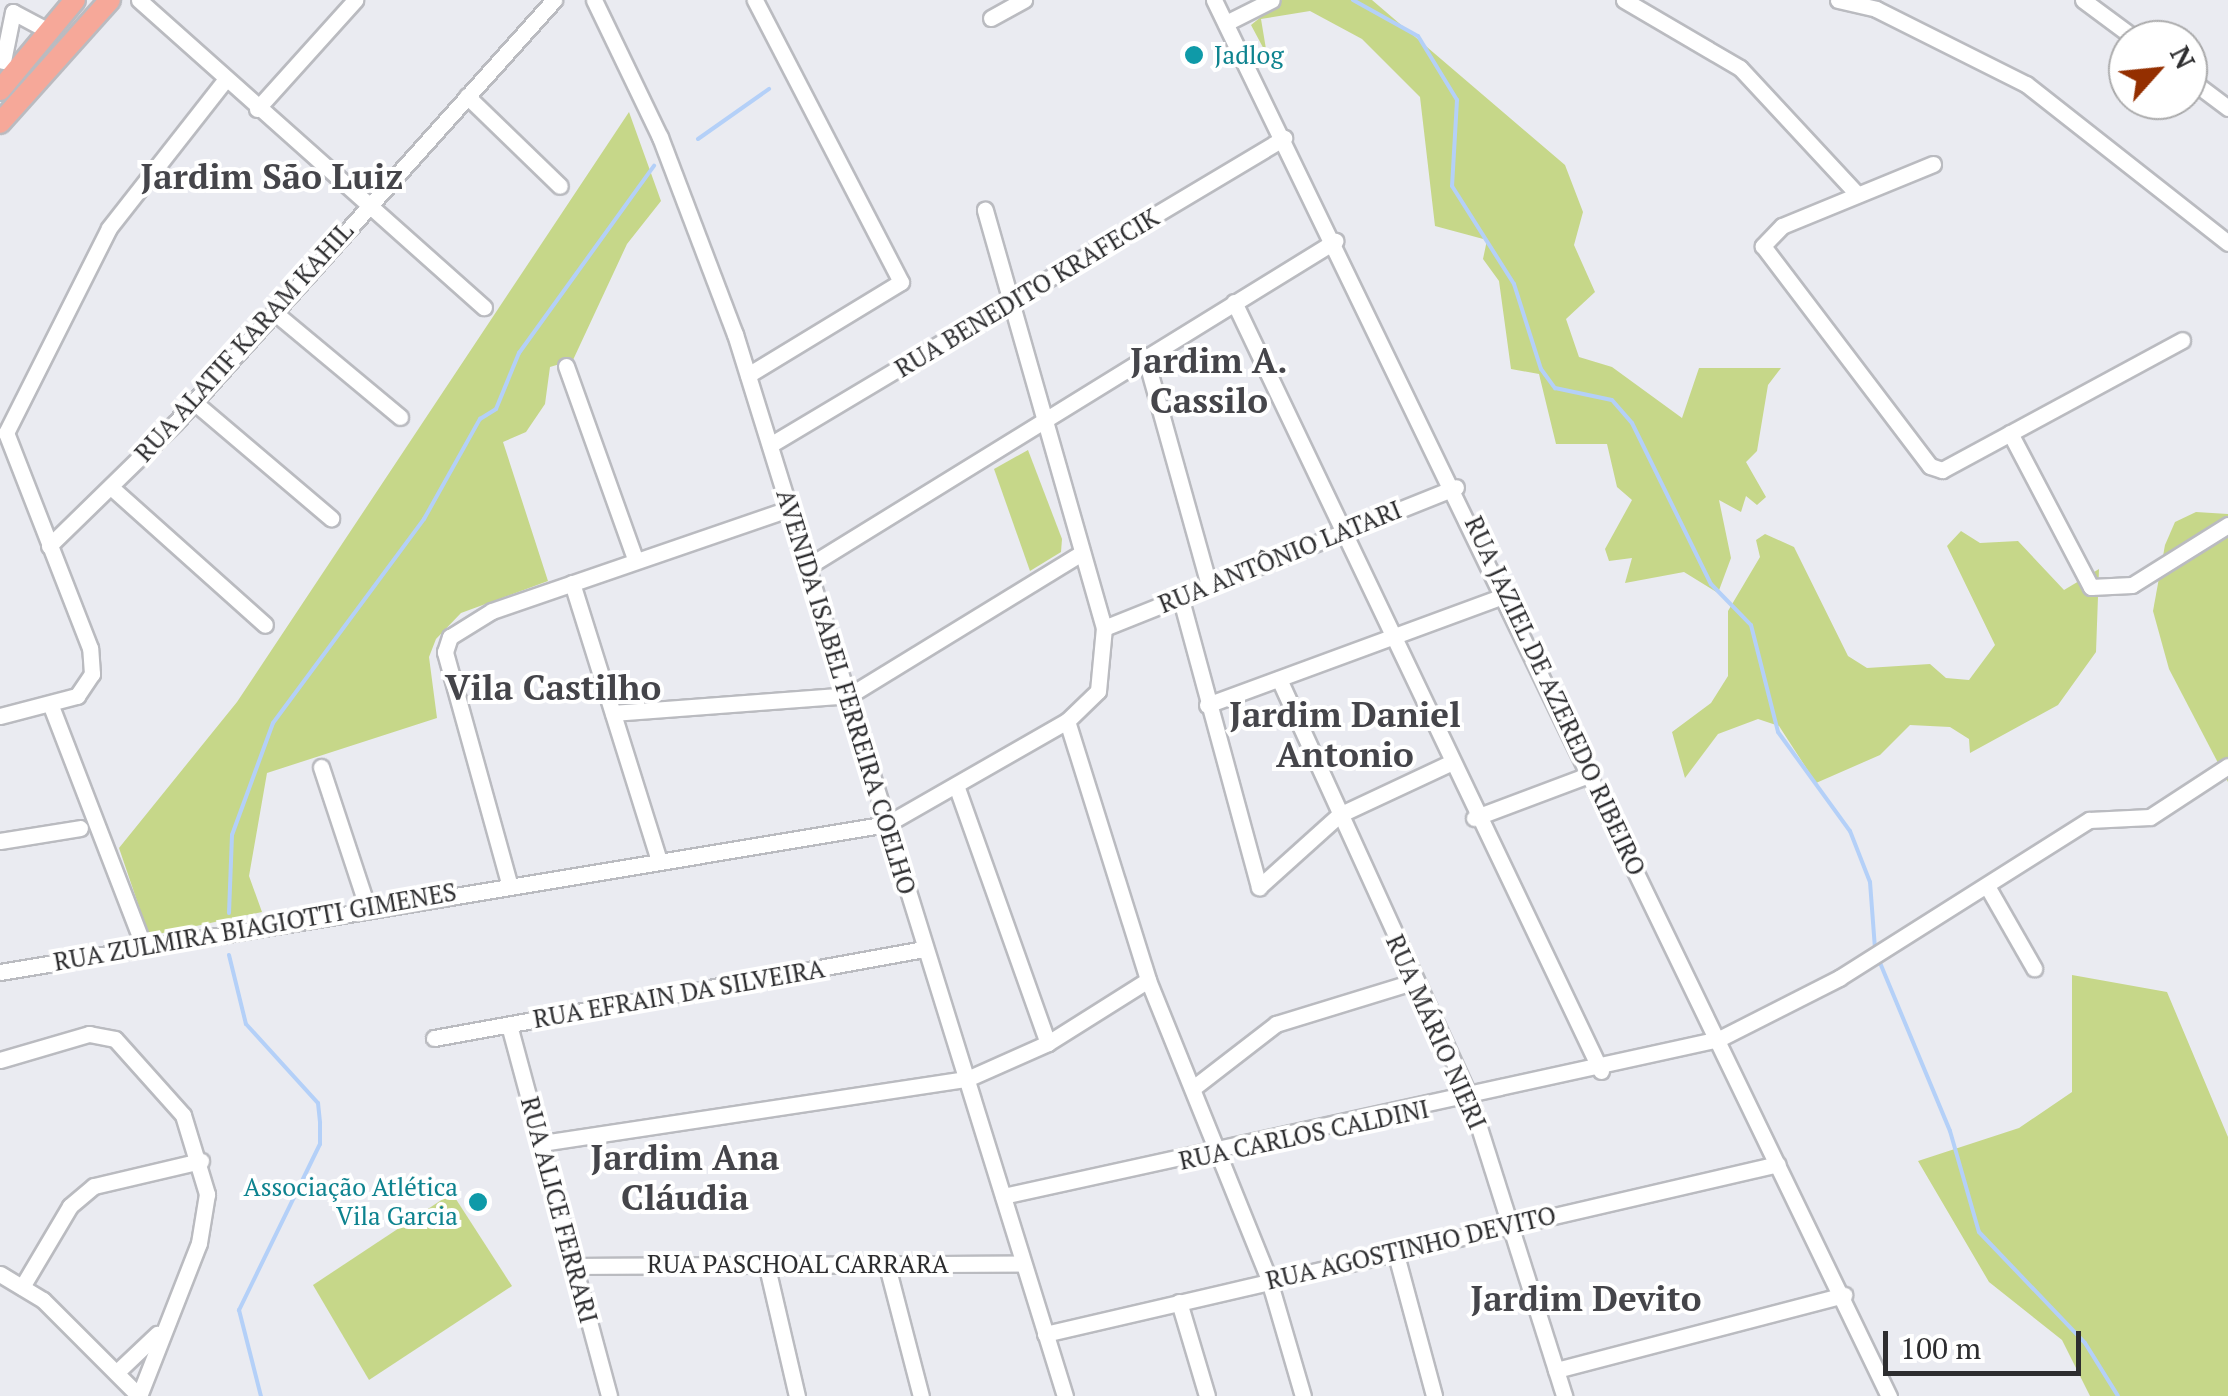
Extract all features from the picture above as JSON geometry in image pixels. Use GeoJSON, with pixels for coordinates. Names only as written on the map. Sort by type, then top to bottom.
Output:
{"type":"FeatureCollection","features":[{"type":"Feature","properties":{"kind":"main road"},"geometry":{"type":"LineString","coordinates":[[0,90],[24,53],[75,0]]}},
{"type":"Feature","properties":{"kind":"main road"},"geometry":{"type":"LineString","coordinates":[[0,123],[110,0]]}},
{"type":"Feature","properties":{"kind":"street"},"geometry":{"type":"LineString","coordinates":[[139,0],[484,307]]}},
{"type":"Feature","properties":{"kind":"street"},"geometry":{"type":"LineString","coordinates":[[257,109],[355,0]]}},
{"type":"Feature","properties":{"kind":"street","name":"RUA ALATIF KARAM KAHIL"},"geometry":{"type":"LineString","coordinates":[[50,546],[194,402],[366,204],[554,0]]}},
{"type":"Feature","properties":{"kind":"street","name":"AVENIDA ISABEL FERREIRA COELHO"},"geometry":{"type":"LineString","coordinates":[[594,0],[660,136],[748,375],[1065,1396]]}},
{"type":"Feature","properties":{"kind":"street"},"geometry":{"type":"LineString","coordinates":[[748,375],[901,282],[755,0]]}},
{"type":"Feature","properties":{"kind":"street"},"geometry":{"type":"LineString","coordinates":[[991,18],[1024,0]]}},
{"type":"Feature","properties":{"kind":"street","name":"RUA JAZIEL DE AZEREDO RIBEIRO"},"geometry":{"type":"LineString","coordinates":[[1214,0],[1509,594],[1591,774],[1890,1396]]}},
{"type":"Feature","properties":{"kind":"street"},"geometry":{"type":"LineString","coordinates":[[1226,23],[1272,0]]}},
{"type":"Feature","properties":{"kind":"street"},"geometry":{"type":"LineString","coordinates":[[1624,0],[1740,68],[1856,193]]}},
{"type":"Feature","properties":{"kind":"street"},"geometry":{"type":"LineString","coordinates":[[1838,0],[1877,4],[2026,84],[2228,243]]}},
{"type":"Feature","properties":{"kind":"street"},"geometry":{"type":"LineString","coordinates":[[2083,0],[2110,20]]}},
{"type":"Feature","properties":{"kind":"street"},"geometry":{"type":"LineString","coordinates":[[1,62],[11,6],[46,30]]}},
{"type":"Feature","properties":{"kind":"street"},"geometry":{"type":"LineString","coordinates":[[1,62],[24,53]]}},
{"type":"Feature","properties":{"kind":"street"},"geometry":{"type":"LineString","coordinates":[[0,716],[51,706],[77,696],[92,674],[50,546],[6,444],[22,389],[109,228],[226,79]]}},
{"type":"Feature","properties":{"kind":"street"},"geometry":{"type":"LineString","coordinates":[[467,96],[560,186]]}},
{"type":"Feature","properties":{"kind":"street","name":"RUA BENEDITO KRAFECIK"},"geometry":{"type":"LineString","coordinates":[[770,446],[1284,138]]}},
{"type":"Feature","properties":{"kind":"street"},"geometry":{"type":"LineString","coordinates":[[1933,164],[1782,226],[1763,246],[1930,466],[1942,470],[2182,340]]}},
{"type":"Feature","properties":{"kind":"street"},"geometry":{"type":"LineString","coordinates":[[985,210],[1013,303],[1039,418],[1104,628]]}},
{"type":"Feature","properties":{"kind":"street"},"geometry":{"type":"LineString","coordinates":[[807,567],[1039,418],[1335,241]]}},
{"type":"Feature","properties":{"kind":"street"},"geometry":{"type":"LineString","coordinates":[[1234,302],[1388,639],[1600,1070]]}},
{"type":"Feature","properties":{"kind":"street"},"geometry":{"type":"LineString","coordinates":[[274,312],[400,417]]}},
{"type":"Feature","properties":{"kind":"street"},"geometry":{"type":"LineString","coordinates":[[1145,356],[1209,585]]}},
{"type":"Feature","properties":{"kind":"street"},"geometry":{"type":"LineString","coordinates":[[566,366],[635,560]]}},
{"type":"Feature","properties":{"kind":"street"},"geometry":{"type":"LineString","coordinates":[[194,402],[331,518]]}},
{"type":"Feature","properties":{"kind":"street"},"geometry":{"type":"LineString","coordinates":[[2010,433],[2091,588],[2132,585],[2228,525]]}},
{"type":"Feature","properties":{"kind":"street","name":"RUA ANTÔNIO LATARI"},"geometry":{"type":"LineString","coordinates":[[1104,628],[1456,487]]}},
{"type":"Feature","properties":{"kind":"street"},"geometry":{"type":"LineString","coordinates":[[112,488],[265,625]]}},
{"type":"Feature","properties":{"kind":"street"},"geometry":{"type":"LineString","coordinates":[[509,883],[446,652],[450,637],[572,583],[789,509]]}},
{"type":"Feature","properties":{"kind":"street"},"geometry":{"type":"LineString","coordinates":[[613,714],[850,695],[1082,553]]}},
{"type":"Feature","properties":{"kind":"street"},"geometry":{"type":"LineString","coordinates":[[572,583],[659,860]]}},
{"type":"Feature","properties":{"kind":"street"},"geometry":{"type":"LineString","coordinates":[[1207,704],[1509,594]]}},
{"type":"Feature","properties":{"kind":"street"},"geometry":{"type":"LineString","coordinates":[[1180,596],[1258,887],[1339,816],[1448,764]]}},
{"type":"Feature","properties":{"kind":"street","name":"RUA ZULMIRA BIAGIOTTI GIMENES"},"geometry":{"type":"LineString","coordinates":[[0,972],[509,883],[887,824],[957,788],[1067,721],[1098,690],[1104,628]]}},
{"type":"Feature","properties":{"kind":"street","name":"RUA MÁRIO NIERI"},"geometry":{"type":"LineString","coordinates":[[1279,679],[1470,1099],[1513,1224],[1564,1396]]}},
{"type":"Feature","properties":{"kind":"street"},"geometry":{"type":"LineString","coordinates":[[51,706],[143,946]]}},
{"type":"Feature","properties":{"kind":"street"},"geometry":{"type":"LineString","coordinates":[[1067,721],[1148,980],[1196,1085],[1270,1280],[1303,1396]]}},
{"type":"Feature","properties":{"kind":"street","name":"RUA CARLOS CALDINI"},"geometry":{"type":"LineString","coordinates":[[1004,1196],[1222,1154],[1600,1070],[1719,1039],[1878,954],[2090,820],[2150,817],[2228,766]]}},
{"type":"Feature","properties":{"kind":"street"},"geometry":{"type":"LineString","coordinates":[[321,768],[368,908]]}},
{"type":"Feature","properties":{"kind":"street"},"geometry":{"type":"LineString","coordinates":[[1474,818],[1591,774]]}},
{"type":"Feature","properties":{"kind":"street"},"geometry":{"type":"LineString","coordinates":[[957,788],[1048,1042]]}},
{"type":"Feature","properties":{"kind":"street"},"geometry":{"type":"LineString","coordinates":[[0,842],[80,828]]}},
{"type":"Feature","properties":{"kind":"street"},"geometry":{"type":"LineString","coordinates":[[1987,886],[2034,968]]}},
{"type":"Feature","properties":{"kind":"street","name":"RUA EFRAIN DA SILVEIRA"},"geometry":{"type":"LineString","coordinates":[[434,1038],[925,949]]}},
{"type":"Feature","properties":{"kind":"street"},"geometry":{"type":"LineString","coordinates":[[542,1143],[967,1079],[1048,1042],[1148,980]]}},
{"type":"Feature","properties":{"kind":"street"},"geometry":{"type":"LineString","coordinates":[[1196,1085],[1276,1024],[1416,982]]}},
{"type":"Feature","properties":{"kind":"street","name":"RUA ALICE FERRARI"},"geometry":{"type":"LineString","coordinates":[[509,1024],[609,1396]]}},
{"type":"Feature","properties":{"kind":"street"},"geometry":{"type":"LineString","coordinates":[[0,1060],[89,1034],[115,1040],[145,1082],[171,1097],[201,1161],[199,1243],[160,1332],[139,1396]]}},
{"type":"Feature","properties":{"kind":"street"},"geometry":{"type":"LineString","coordinates":[[22,1287],[70,1206],[94,1186],[201,1161]]}},
{"type":"Feature","properties":{"kind":"street","name":"RUA AGOSTINHO DEVITO"},"geometry":{"type":"LineString","coordinates":[[1045,1334],[1778,1164]]}},
{"type":"Feature","properties":{"kind":"street"},"geometry":{"type":"LineString","coordinates":[[1394,1251],[1434,1396]]}},
{"type":"Feature","properties":{"kind":"street"},"geometry":{"type":"LineString","coordinates":[[886,1262],[921,1396]]}},
{"type":"Feature","properties":{"kind":"street"},"geometry":{"type":"LineString","coordinates":[[766,1263],[796,1396]]}},
{"type":"Feature","properties":{"kind":"street","name":"RUA PASCHOAL CARRARA"},"geometry":{"type":"LineString","coordinates":[[574,1266],[1021,1264]]}},
{"type":"Feature","properties":{"kind":"street"},"geometry":{"type":"LineString","coordinates":[[0,1274],[22,1287],[118,1371],[139,1396]]}},
{"type":"Feature","properties":{"kind":"street"},"geometry":{"type":"LineString","coordinates":[[1556,1370],[1844,1295]]}},
{"type":"Feature","properties":{"kind":"street"},"geometry":{"type":"LineString","coordinates":[[1179,1302],[1207,1396]]}},
{"type":"Feature","properties":{"kind":"street"},"geometry":{"type":"LineString","coordinates":[[118,1371],[160,1332]]}},
{"type":"Feature","properties":{"kind":"green space"},"geometry":{"type":"Polygon","coordinates":[[[1282,0],[1372,0],[1565,165],[1583,212],[1574,245],[1595,292],[1566,319],[1579,357],[1612,367],[1682,418],[1699,368],[1781,368],[1768,385],[1757,451],[1746,462],[1766,497],[1757,505],[1746,496],[1741,512],[1719,500],[1731,558],[1718,593],[1684,572],[1625,583],[1632,558],[1609,561],[1605,549],[1632,500],[1617,487],[1607,444],[1556,444],[1539,374],[1511,369],[1499,281],[1483,259],[1487,240],[1435,226],[1420,97],[1362,39],[1310,11],[1261,19],[1267,55],[1251,25],[1282,0]]]}},
{"type":"Feature","properties":{"kind":"green space"},"geometry":{"type":"Polygon","coordinates":[[[629,112],[661,201],[627,244],[573,360],[550,367],[545,404],[526,432],[503,442],[548,581],[461,613],[436,639],[429,657],[437,718],[267,773],[249,876],[262,912],[149,936],[119,848],[237,702],[629,112]]]}},
{"type":"Feature","properties":{"kind":"green space"},"geometry":{"type":"Polygon","coordinates":[[[1028,450],[1062,539],[1061,552],[1030,571],[994,469],[1028,450]]]}},
{"type":"Feature","properties":{"kind":"green space"},"geometry":{"type":"Polygon","coordinates":[[[2196,512],[2228,514],[2228,782],[2169,669],[2153,611],[2165,545],[2175,522],[2196,512]]]}},
{"type":"Feature","properties":{"kind":"green space"},"geometry":{"type":"Polygon","coordinates":[[[1961,531],[1980,543],[2018,541],[2064,590],[2099,569],[2096,652],[2058,705],[1970,753],[1969,739],[1950,727],[1910,725],[1880,755],[1816,783],[1779,726],[1758,719],[1718,734],[1685,778],[1672,732],[1711,703],[1728,676],[1728,611],[1760,557],[1756,540],[1765,534],[1794,547],[1848,656],[1867,668],[1930,664],[1946,678],[1969,680],[1995,645],[1947,546],[1961,531]]]}},
{"type":"Feature","properties":{"kind":"green space"},"geometry":{"type":"Polygon","coordinates":[[[2072,975],[2167,992],[2228,1137],[2228,1396],[2090,1396],[2062,1340],[1989,1282],[1918,1161],[2019,1128],[2072,1092],[2072,975]]]}},
{"type":"Feature","properties":{"kind":"green space"},"geometry":{"type":"Polygon","coordinates":[[[452,1193],[512,1286],[369,1380],[313,1285],[452,1193]]]}},
{"type":"Feature","properties":{"kind":"waterway"},"geometry":{"type":"LineString","coordinates":[[1353,0],[1418,36],[1457,100],[1452,186],[1514,284],[1541,369],[1555,388],[1612,400],[1632,423],[1711,584],[1751,625],[1778,732],[1850,831],[1870,882],[1875,948]]}},
{"type":"Feature","properties":{"kind":"waterway"},"geometry":{"type":"LineString","coordinates":[[698,139],[769,89]]}},
{"type":"Feature","properties":{"kind":"waterway"},"geometry":{"type":"LineString","coordinates":[[229,913],[232,835],[273,723],[424,519],[480,419],[496,409],[519,353],[654,166]]}},
{"type":"Feature","properties":{"kind":"waterway"},"geometry":{"type":"LineString","coordinates":[[229,955],[246,1024],[318,1103],[320,1123],[320,1144],[239,1310],[261,1396]]}},
{"type":"Feature","properties":{"kind":"waterway"},"geometry":{"type":"LineString","coordinates":[[1878,958],[1950,1131],[1979,1232],[2085,1343],[2118,1396]]}},
{"type":"Feature","properties":{"kind":"place","name":"Jadlog"},"geometry":{"type":"Point","coordinates":[1194,55]}},
{"type":"Feature","properties":{"kind":"place","name":"Associação Atlética Vila Garcia"},"geometry":{"type":"Point","coordinates":[478,1202]}},
{"type":"Feature","properties":{"kind":"district","name":"Jardim São Luiz"},"geometry":{"type":"Point","coordinates":[272,176]}},
{"type":"Feature","properties":{"kind":"district","name":"Jardim A. Cassilo"},"geometry":{"type":"Point","coordinates":[1209,380]}},
{"type":"Feature","properties":{"kind":"district","name":"Vila Castilho"},"geometry":{"type":"Point","coordinates":[553,687]}},
{"type":"Feature","properties":{"kind":"district","name":"Jardim Daniel Antonio"},"geometry":{"type":"Point","coordinates":[1345,734]}},
{"type":"Feature","properties":{"kind":"district","name":"Jardim Ana Cláudia"},"geometry":{"type":"Point","coordinates":[685,1177]}},
{"type":"Feature","properties":{"kind":"district","name":"Jardim Devito"},"geometry":{"type":"Point","coordinates":[1586,1298]}}]}
